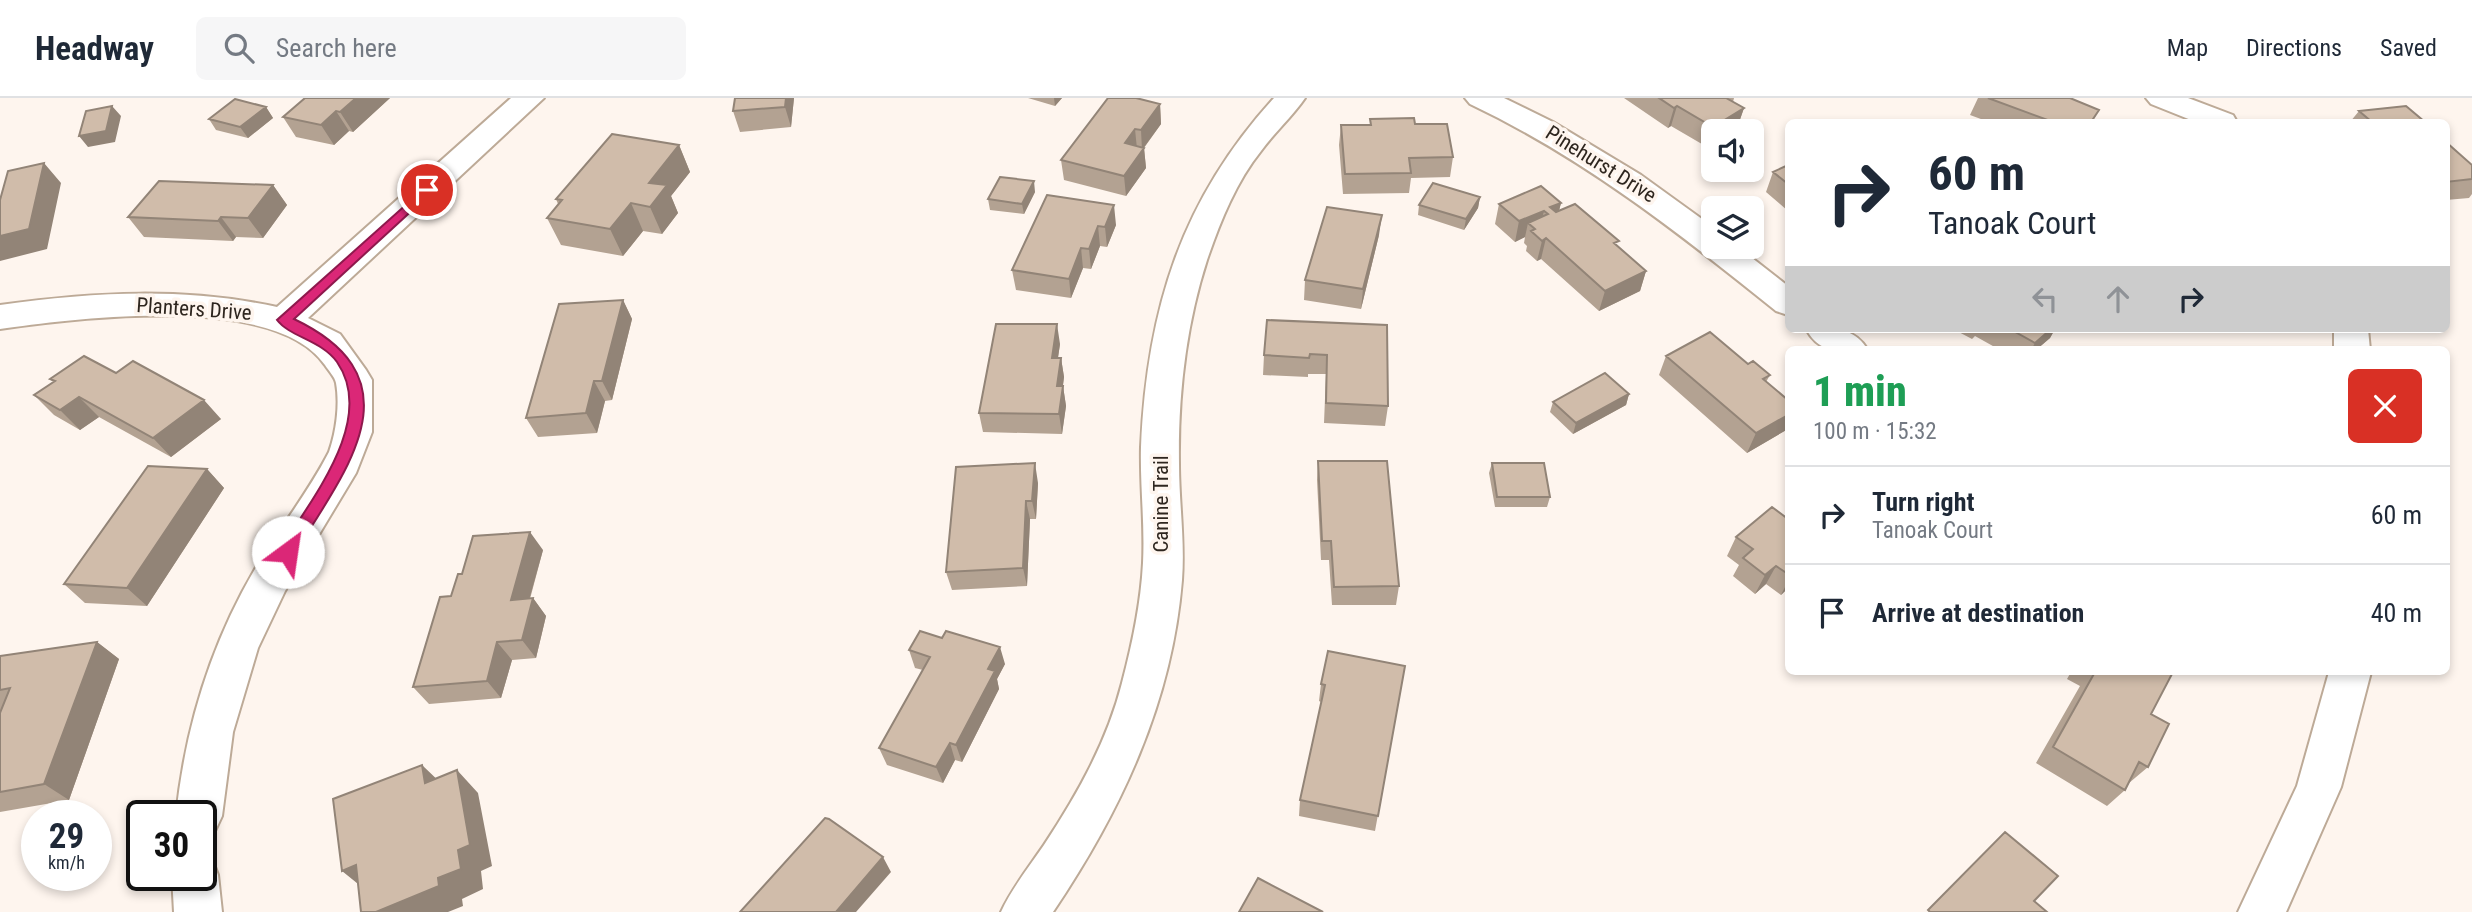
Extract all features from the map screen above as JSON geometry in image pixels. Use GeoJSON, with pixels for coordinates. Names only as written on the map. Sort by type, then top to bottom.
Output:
{"type":"FeatureCollection","features":[{"type":"Feature","properties":{"kind":"street"},"geometry":{"type":"LineString","coordinates":[[284,320],[529,98]]}},
{"type":"Feature","properties":{"kind":"street","name":"Canine Trail"},"geometry":{"type":"LineString","coordinates":[[1025,912],[1068,850],[1112,770],[1141,692],[1160,596],[1163,516],[1160,448],[1167,361],[1179,297],[1191,254],[1240,156],[1290,98]]}},
{"type":"Feature","properties":{"kind":"street","name":"Pinehurst Drive"},"geometry":{"type":"LineString","coordinates":[[1480,98],[1598,159],[1659,200],[1701,234]]}},
{"type":"Feature","properties":{"kind":"street"},"geometry":{"type":"LineString","coordinates":[[2161,98],[2214,119]]}},
{"type":"Feature","properties":{"kind":"street","name":"Pinehurst Drive"},"geometry":{"type":"LineString","coordinates":[[1733,259],[1785,301]]}},
{"type":"Feature","properties":{"kind":"street","name":"Planters Drive"},"geometry":{"type":"LineString","coordinates":[[0,317],[113,304],[182,304],[249,311],[284,320],[320,337],[344,360],[356,393],[354,431],[343,460],[260,597],[246,628],[217,711],[202,800]]}},
{"type":"Feature","properties":{"kind":"street"},"geometry":{"type":"LineString","coordinates":[[1828,333],[1845,346]]}},
{"type":"Feature","properties":{"kind":"street"},"geometry":{"type":"LineString","coordinates":[[2262,912],[2319,787],[2349,675]]}},
{"type":"Feature","properties":{"kind":"street"},"geometry":{"type":"LineString","coordinates":[[196,891],[198,912]]}},
{"type":"Feature","properties":{"kind":"building"},"geometry":{"type":"Polygon","coordinates":[[[305,98],[356,98],[321,125],[283,117],[305,98]]]}},
{"type":"Feature","properties":{"kind":"building"},"geometry":{"type":"Polygon","coordinates":[[[735,98],[786,98],[785,107],[733,111],[735,98]]]}},
{"type":"Feature","properties":{"kind":"building"},"geometry":{"type":"Polygon","coordinates":[[[1108,98],[1136,98],[1160,104],[1141,130],[1135,129],[1125,143],[1144,148],[1124,176],[1061,160],[1108,98]]]}},
{"type":"Feature","properties":{"kind":"building"},"geometry":{"type":"Polygon","coordinates":[[[1659,98],[1726,98],[1744,108],[1726,119],[1701,120],[1677,106],[1674,108],[1659,98]]]}},
{"type":"Feature","properties":{"kind":"building"},"geometry":{"type":"Polygon","coordinates":[[[1988,98],[2070,98],[2099,110],[2093,119],[2045,119],[1988,98]]]}},
{"type":"Feature","properties":{"kind":"building"},"geometry":{"type":"Polygon","coordinates":[[[235,99],[266,107],[240,127],[209,119],[235,99]]]}},
{"type":"Feature","properties":{"kind":"building"},"geometry":{"type":"Polygon","coordinates":[[[112,106],[106,131],[79,136],[86,111],[112,106]]]}},
{"type":"Feature","properties":{"kind":"building"},"geometry":{"type":"Polygon","coordinates":[[[2406,106],[2421,119],[2368,119],[2359,111],[2406,106]]]}},
{"type":"Feature","properties":{"kind":"building"},"geometry":{"type":"Polygon","coordinates":[[[1414,118],[1415,124],[1447,124],[1453,157],[1409,158],[1411,173],[1345,174],[1341,125],[1371,125],[1370,119],[1414,118]]]}},
{"type":"Feature","properties":{"kind":"building"},"geometry":{"type":"Polygon","coordinates":[[[612,134],[679,145],[649,183],[667,185],[650,207],[631,203],[610,229],[547,218],[562,200],[556,199],[612,134]]]}},
{"type":"Feature","properties":{"kind":"building"},"geometry":{"type":"Polygon","coordinates":[[[2450,146],[2472,165],[2472,179],[2450,182],[2450,146]]]}},
{"type":"Feature","properties":{"kind":"building"},"geometry":{"type":"Polygon","coordinates":[[[44,163],[29,229],[0,236],[0,200],[8,171],[44,163]]]}},
{"type":"Feature","properties":{"kind":"building"},"geometry":{"type":"Polygon","coordinates":[[[1785,166],[1785,182],[1773,172],[1785,166]]]}},
{"type":"Feature","properties":{"kind":"building"},"geometry":{"type":"Polygon","coordinates":[[[1000,177],[1034,181],[1022,204],[988,199],[1000,177]]]}},
{"type":"Feature","properties":{"kind":"building"},"geometry":{"type":"Polygon","coordinates":[[[159,181],[273,185],[248,218],[221,217],[218,221],[128,217],[159,181]]]}},
{"type":"Feature","properties":{"kind":"building"},"geometry":{"type":"Polygon","coordinates":[[[1433,183],[1480,197],[1466,219],[1419,205],[1433,183]]]}},
{"type":"Feature","properties":{"kind":"building"},"geometry":{"type":"Polygon","coordinates":[[[1541,186],[1561,203],[1550,207],[1556,212],[1575,204],[1619,241],[1614,243],[1646,271],[1605,291],[1546,238],[1542,241],[1531,231],[1535,229],[1528,223],[1548,214],[1544,211],[1519,221],[1499,204],[1541,186]]]}},
{"type":"Feature","properties":{"kind":"building"},"geometry":{"type":"Polygon","coordinates":[[[1047,195],[1114,205],[1105,227],[1098,226],[1089,249],[1081,248],[1069,279],[1012,270],[1047,195]]]}},
{"type":"Feature","properties":{"kind":"building"},"geometry":{"type":"Polygon","coordinates":[[[1327,207],[1382,215],[1363,289],[1305,280],[1327,207]]]}},
{"type":"Feature","properties":{"kind":"building"},"geometry":{"type":"Polygon","coordinates":[[[623,300],[602,381],[594,381],[586,413],[526,418],[559,304],[623,300]]]}},
{"type":"Feature","properties":{"kind":"building"},"geometry":{"type":"Polygon","coordinates":[[[1267,320],[1387,325],[1388,406],[1326,403],[1327,355],[1310,354],[1309,358],[1264,355],[1267,320]]]}},
{"type":"Feature","properties":{"kind":"building"},"geometry":{"type":"Polygon","coordinates":[[[996,324],[1057,324],[1052,358],[1061,358],[1057,386],[1063,386],[1059,414],[979,413],[996,324]]]}},
{"type":"Feature","properties":{"kind":"building"},"geometry":{"type":"Polygon","coordinates":[[[1710,332],[1748,364],[1753,361],[1770,375],[1763,379],[1785,397],[1785,417],[1756,433],[1666,356],[1710,332]]]}},
{"type":"Feature","properties":{"kind":"building"},"geometry":{"type":"Polygon","coordinates":[[[2017,333],[2046,333],[2035,343],[2017,333]]]}},
{"type":"Feature","properties":{"kind":"building"},"geometry":{"type":"Polygon","coordinates":[[[84,356],[116,373],[133,361],[204,400],[153,438],[79,397],[60,410],[34,395],[55,381],[50,379],[84,356]]]}},
{"type":"Feature","properties":{"kind":"building"},"geometry":{"type":"Polygon","coordinates":[[[1605,373],[1629,394],[1576,423],[1553,402],[1605,373]]]}},
{"type":"Feature","properties":{"kind":"building"},"geometry":{"type":"Polygon","coordinates":[[[1318,461],[1387,461],[1399,586],[1334,587],[1331,541],[1322,541],[1318,461]]]}},
{"type":"Feature","properties":{"kind":"building"},"geometry":{"type":"Polygon","coordinates":[[[1035,463],[1032,501],[1026,501],[1023,568],[946,572],[956,467],[1035,463]]]}},
{"type":"Feature","properties":{"kind":"building"},"geometry":{"type":"Polygon","coordinates":[[[1492,463],[1544,463],[1550,497],[1497,497],[1492,463]]]}},
{"type":"Feature","properties":{"kind":"building"},"geometry":{"type":"Polygon","coordinates":[[[148,466],[207,469],[127,588],[64,584],[148,466]]]}},
{"type":"Feature","properties":{"kind":"building"},"geometry":{"type":"Polygon","coordinates":[[[1772,507],[1785,517],[1785,572],[1776,566],[1765,575],[1743,558],[1753,549],[1736,537],[1772,507]]]}},
{"type":"Feature","properties":{"kind":"building"},"geometry":{"type":"Polygon","coordinates":[[[530,532],[511,600],[533,598],[522,640],[497,642],[487,681],[413,687],[440,597],[451,596],[458,574],[462,574],[473,536],[530,532]]]}},
{"type":"Feature","properties":{"kind":"building"},"geometry":{"type":"Polygon","coordinates":[[[920,631],[942,638],[946,631],[1000,647],[988,669],[995,671],[956,745],[950,743],[936,767],[879,748],[930,657],[909,650],[920,631]]]}},
{"type":"Feature","properties":{"kind":"building"},"geometry":{"type":"Polygon","coordinates":[[[97,642],[44,784],[0,792],[0,713],[10,688],[0,690],[0,656],[97,642]]]}},
{"type":"Feature","properties":{"kind":"building"},"geometry":{"type":"Polygon","coordinates":[[[1328,651],[1405,666],[1378,816],[1300,800],[1325,685],[1321,684],[1328,651]]]}},
{"type":"Feature","properties":{"kind":"building"},"geometry":{"type":"Polygon","coordinates":[[[2093,675],[2171,675],[2151,714],[2169,724],[2148,767],[2139,762],[2125,790],[2053,747],[2093,675]]]}},
{"type":"Feature","properties":{"kind":"building"},"geometry":{"type":"Polygon","coordinates":[[[422,765],[425,783],[457,770],[470,845],[458,850],[461,869],[438,878],[439,886],[376,912],[361,912],[356,865],[342,871],[333,799],[422,765]]]}},
{"type":"Feature","properties":{"kind":"building"},"geometry":{"type":"Polygon","coordinates":[[[825,818],[883,857],[836,912],[740,912],[825,818]]]}},
{"type":"Feature","properties":{"kind":"building"},"geometry":{"type":"Polygon","coordinates":[[[2005,832],[2058,876],[2034,901],[2047,912],[1930,912],[1928,910],[2005,832]]]}},
{"type":"Feature","properties":{"kind":"building"},"geometry":{"type":"Polygon","coordinates":[[[1258,878],[1323,912],[1239,912],[1258,878]]]}},
{"type":"Feature","properties":{"kind":"route"},"geometry":{"type":"LineString","coordinates":[[288,552],[343,460],[354,431],[356,393],[344,360],[320,337],[284,320],[427,190]]}}]}
